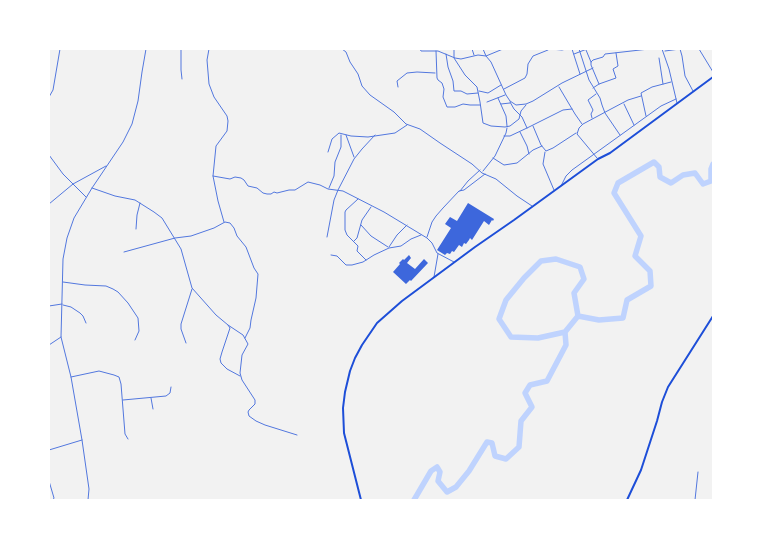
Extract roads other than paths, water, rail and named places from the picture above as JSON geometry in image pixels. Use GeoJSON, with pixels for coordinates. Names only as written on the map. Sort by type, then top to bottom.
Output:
{"type":"FeatureCollection","features":[{"type":"Feature","properties":{"kind":"main road"},"geometry":{"type":"LineString","coordinates":[[360,500],[344,433],[345,392],[350,371],[362,345],[377,323],[402,301],[713,77]]}},
{"type":"Feature","properties":{"kind":"main road"},"geometry":{"type":"LineString","coordinates":[[627,500],[641,470],[668,387],[713,316]]}},
{"type":"Feature","properties":{"kind":"street"},"geometry":{"type":"LineString","coordinates":[[49,97],[53,90],[60,49]]}},
{"type":"Feature","properties":{"kind":"street"},"geometry":{"type":"LineString","coordinates":[[88,499],[89,489],[82,440],[61,337],[63,259],[67,238],[74,218],[128,134],[132,124],[138,101],[146,49]]}},
{"type":"Feature","properties":{"kind":"street"},"geometry":{"type":"LineString","coordinates":[[181,49],[180,70],[182,79]]}},
{"type":"Feature","properties":{"kind":"street"},"geometry":{"type":"LineString","coordinates":[[209,49],[207,60],[209,84],[214,97],[227,116],[228,122],[227,131],[216,146],[213,176],[224,223]]}},
{"type":"Feature","properties":{"kind":"street"},"geometry":{"type":"LineString","coordinates":[[342,49],[346,52],[356,70],[362,86],[372,97],[394,112],[403,121],[420,129],[483,173],[496,179],[532,206]]}},
{"type":"Feature","properties":{"kind":"street"},"geometry":{"type":"LineString","coordinates":[[420,49],[421,51],[436,51],[461,59],[486,56],[503,49]]}},
{"type":"Feature","properties":{"kind":"street"},"geometry":{"type":"LineString","coordinates":[[454,49],[454,58],[465,75],[474,83],[478,92],[483,123],[491,126],[507,127],[513,125],[526,104]]}},
{"type":"Feature","properties":{"kind":"street"},"geometry":{"type":"LineString","coordinates":[[472,49],[474,56]]}},
{"type":"Feature","properties":{"kind":"street"},"geometry":{"type":"LineString","coordinates":[[483,49],[514,110],[520,115],[527,128]]}},
{"type":"Feature","properties":{"kind":"street"},"geometry":{"type":"LineString","coordinates":[[542,49],[566,49]]}},
{"type":"Feature","properties":{"kind":"street"},"geometry":{"type":"LineString","coordinates":[[503,90],[525,78],[528,64],[533,56],[549,49]]}},
{"type":"Feature","properties":{"kind":"street"},"geometry":{"type":"LineString","coordinates":[[572,49],[580,74]]}},
{"type":"Feature","properties":{"kind":"street"},"geometry":{"type":"LineString","coordinates":[[573,54],[579,50],[586,49],[599,84]]}},
{"type":"Feature","properties":{"kind":"street"},"geometry":{"type":"LineString","coordinates":[[591,62],[602,58],[604,54],[609,52],[649,49]]}},
{"type":"Feature","properties":{"kind":"street"},"geometry":{"type":"LineString","coordinates":[[677,103],[663,50],[680,49],[685,76],[693,92]]}},
{"type":"Feature","properties":{"kind":"street"},"geometry":{"type":"LineString","coordinates":[[699,49],[713,72]]}},
{"type":"Feature","properties":{"kind":"street"},"geometry":{"type":"LineString","coordinates":[[579,50],[586,72],[605,112],[620,135]]}},
{"type":"Feature","properties":{"kind":"street"},"geometry":{"type":"LineString","coordinates":[[436,51],[437,80],[442,83],[447,107],[463,104],[480,104]]}},
{"type":"Feature","properties":{"kind":"street"},"geometry":{"type":"LineString","coordinates":[[594,88],[599,84],[616,78],[613,68],[618,66],[616,52]]}},
{"type":"Feature","properties":{"kind":"street"},"geometry":{"type":"LineString","coordinates":[[446,54],[454,91],[467,94],[483,91],[488,93],[501,84]]}},
{"type":"Feature","properties":{"kind":"street"},"geometry":{"type":"LineString","coordinates":[[659,58],[663,84]]}},
{"type":"Feature","properties":{"kind":"street"},"geometry":{"type":"LineString","coordinates":[[501,104],[510,102],[516,105],[526,104],[593,68]]}},
{"type":"Feature","properties":{"kind":"street"},"geometry":{"type":"LineString","coordinates":[[398,87],[397,81],[407,73],[436,73]]}},
{"type":"Feature","properties":{"kind":"street"},"geometry":{"type":"LineString","coordinates":[[545,151],[577,133],[583,124],[592,119],[641,96],[648,89],[672,82]]}},
{"type":"Feature","properties":{"kind":"street"},"geometry":{"type":"LineString","coordinates":[[559,85],[572,109],[583,124]]}},
{"type":"Feature","properties":{"kind":"street"},"geometry":{"type":"LineString","coordinates":[[487,102],[506,94]]}},
{"type":"Feature","properties":{"kind":"street"},"geometry":{"type":"LineString","coordinates":[[592,119],[591,114],[593,110],[588,100],[597,94]]}},
{"type":"Feature","properties":{"kind":"street"},"geometry":{"type":"LineString","coordinates":[[641,96],[646,117]]}},
{"type":"Feature","properties":{"kind":"street"},"geometry":{"type":"LineString","coordinates":[[459,192],[464,190],[483,173],[494,158],[507,132],[506,116],[498,98]]}},
{"type":"Feature","properties":{"kind":"street"},"geometry":{"type":"LineString","coordinates":[[560,186],[570,172],[594,154],[661,106],[676,99]]}},
{"type":"Feature","properties":{"kind":"street"},"geometry":{"type":"LineString","coordinates":[[623,103],[634,125]]}},
{"type":"Feature","properties":{"kind":"street"},"geometry":{"type":"LineString","coordinates":[[504,136],[520,132],[563,110],[572,109]]}},
{"type":"Feature","properties":{"kind":"street"},"geometry":{"type":"LineString","coordinates":[[328,152],[332,139],[338,133],[362,137],[395,133],[408,124]]}},
{"type":"Feature","properties":{"kind":"street"},"geometry":{"type":"LineString","coordinates":[[533,125],[545,151],[543,164],[555,190]]}},
{"type":"Feature","properties":{"kind":"street"},"geometry":{"type":"LineString","coordinates":[[507,132],[510,136]]}},
{"type":"Feature","properties":{"kind":"street"},"geometry":{"type":"LineString","coordinates":[[520,132],[529,154]]}},
{"type":"Feature","properties":{"kind":"street"},"geometry":{"type":"LineString","coordinates":[[329,189],[334,176],[335,162],[341,147],[340,138],[342,133]]}},
{"type":"Feature","properties":{"kind":"street"},"geometry":{"type":"LineString","coordinates":[[577,133],[598,159]]}},
{"type":"Feature","properties":{"kind":"street"},"geometry":{"type":"LineString","coordinates":[[346,135],[354,159]]}},
{"type":"Feature","properties":{"kind":"street"},"geometry":{"type":"LineString","coordinates":[[327,237],[334,200],[338,190],[354,159],[375,135]]}},
{"type":"Feature","properties":{"kind":"street"},"geometry":{"type":"LineString","coordinates":[[494,158],[501,164],[517,163],[542,146]]}},
{"type":"Feature","properties":{"kind":"street"},"geometry":{"type":"LineString","coordinates":[[49,155],[63,174],[86,197]]}},
{"type":"Feature","properties":{"kind":"street"},"geometry":{"type":"LineString","coordinates":[[49,204],[73,184],[108,165]]}},
{"type":"Feature","properties":{"kind":"street"},"geometry":{"type":"LineString","coordinates":[[427,238],[430,226],[436,216],[480,170]]}},
{"type":"Feature","properties":{"kind":"street"},"geometry":{"type":"LineString","coordinates":[[213,176],[242,178],[248,186],[257,188],[267,194],[295,190],[308,182],[329,189],[343,191],[427,238],[438,254],[455,263]]}},
{"type":"Feature","properties":{"kind":"street"},"geometry":{"type":"LineString","coordinates":[[92,188],[140,202],[162,218],[183,255],[192,288],[216,315],[245,338],[248,346],[242,356],[240,376]]}},
{"type":"Feature","properties":{"kind":"street"},"geometry":{"type":"LineString","coordinates":[[358,198],[345,212],[345,232],[358,246],[356,251],[366,260]]}},
{"type":"Feature","properties":{"kind":"street"},"geometry":{"type":"LineString","coordinates":[[136,229],[140,202]]}},
{"type":"Feature","properties":{"kind":"street"},"geometry":{"type":"LineString","coordinates":[[354,242],[372,206]]}},
{"type":"Feature","properties":{"kind":"street"},"geometry":{"type":"LineString","coordinates":[[124,252],[175,238],[196,235],[224,223],[233,226],[237,236],[246,247],[258,274],[256,298],[250,328],[245,338]]}},
{"type":"Feature","properties":{"kind":"street"},"geometry":{"type":"LineString","coordinates":[[361,225],[370,236],[389,248]]}},
{"type":"Feature","properties":{"kind":"street"},"geometry":{"type":"LineString","coordinates":[[389,248],[397,235],[406,226]]}},
{"type":"Feature","properties":{"kind":"street"},"geometry":{"type":"LineString","coordinates":[[331,255],[337,256],[348,266],[359,264],[389,248],[401,246],[409,240],[422,235]]}},
{"type":"Feature","properties":{"kind":"street"},"geometry":{"type":"LineString","coordinates":[[434,278],[438,254]]}},
{"type":"Feature","properties":{"kind":"street"},"geometry":{"type":"LineString","coordinates":[[62,282],[113,288],[128,303],[138,318],[139,331],[135,340]]}},
{"type":"Feature","properties":{"kind":"street"},"geometry":{"type":"LineString","coordinates":[[186,343],[181,324],[192,288]]}},
{"type":"Feature","properties":{"kind":"street"},"geometry":{"type":"LineString","coordinates":[[49,306],[62,304],[71,306],[83,316],[86,323]]}},
{"type":"Feature","properties":{"kind":"street"},"geometry":{"type":"LineString","coordinates":[[228,325],[230,328],[220,359],[227,369],[240,376],[255,400],[255,404],[248,412],[252,418],[264,425],[298,435]]}},
{"type":"Feature","properties":{"kind":"street"},"geometry":{"type":"LineString","coordinates":[[49,345],[61,337]]}},
{"type":"Feature","properties":{"kind":"street"},"geometry":{"type":"LineString","coordinates":[[70,377],[99,371],[117,376],[121,384],[125,434],[128,439]]}},
{"type":"Feature","properties":{"kind":"street"},"geometry":{"type":"LineString","coordinates":[[122,400],[166,396],[169,394],[171,387]]}},
{"type":"Feature","properties":{"kind":"street"},"geometry":{"type":"LineString","coordinates":[[151,397],[153,409]]}},
{"type":"Feature","properties":{"kind":"street"},"geometry":{"type":"LineString","coordinates":[[49,450],[82,440]]}},
{"type":"Feature","properties":{"kind":"street"},"geometry":{"type":"LineString","coordinates":[[695,500],[698,472]]}},
{"type":"Feature","properties":{"kind":"street"},"geometry":{"type":"LineString","coordinates":[[49,480],[53,500]]}},
{"type":"Feature","properties":{"kind":"waterway"},"geometry":{"type":"LineString","coordinates":[[414,500],[431,471],[437,467],[440,472],[438,481],[447,492],[456,487],[469,471],[487,442],[492,443],[495,456],[506,459],[519,447],[521,421],[532,407],[525,393],[530,385],[547,381],[566,345],[565,332],[578,316],[599,320],[623,318],[627,300],[651,286],[650,271],[635,256],[641,236],[614,193],[618,183],[654,162],[659,167],[660,177],[671,183],[683,175],[695,173],[703,184],[711,181],[713,164]]}},
{"type":"Feature","properties":{"kind":"waterway"},"geometry":{"type":"LineString","coordinates":[[565,332],[538,338],[511,337],[499,319],[506,300],[524,278],[541,261],[556,259],[580,267],[584,279],[574,293],[578,316]]}}]}
